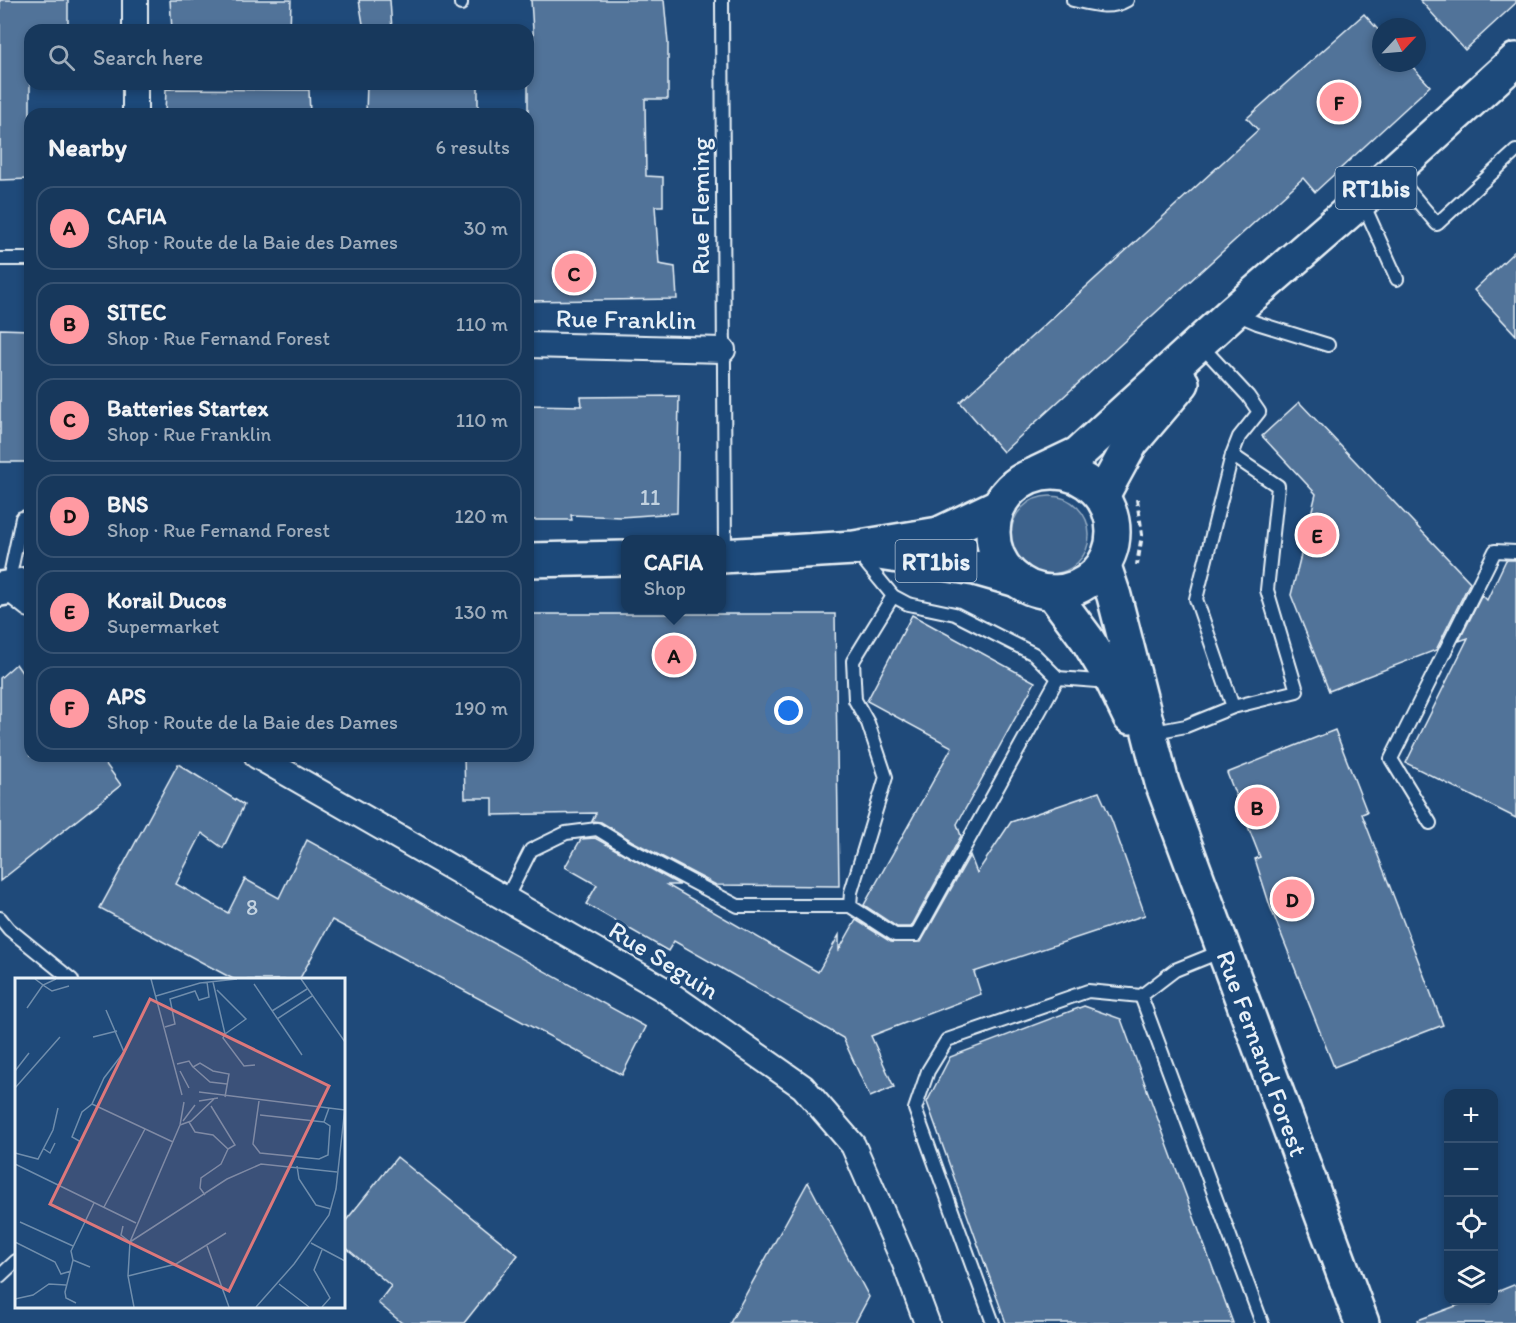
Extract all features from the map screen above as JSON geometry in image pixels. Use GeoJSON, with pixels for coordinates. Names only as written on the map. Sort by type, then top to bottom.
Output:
{"type":"FeatureCollection","features":[{"type":"Feature","properties":{"kind":"main road","name":"RT1bis"},"geometry":{"type":"LineString","coordinates":[[1038,472],[1078,454],[1232,313],[1362,200],[1516,60]]}},
{"type":"Feature","properties":{"kind":"main road","name":"RT1bis"},"geometry":{"type":"LineString","coordinates":[[1102,496],[1131,443],[1208,353],[1232,313]]}},
{"type":"Feature","properties":{"kind":"main road"},"geometry":{"type":"LineString","coordinates":[[1038,472],[1066,472],[1084,479],[1102,496],[1111,514],[1112,548],[1104,566],[1096,575],[1078,587],[1052,592],[1030,588],[1017,580],[999,560],[993,540],[993,525],[998,506],[1012,486],[1024,478],[1038,472]]}},
{"type":"Feature","properties":{"kind":"main road","name":"RT1bis"},"geometry":{"type":"LineString","coordinates":[[726,556],[854,548],[939,534],[998,506]]}},
{"type":"Feature","properties":{"kind":"main road","name":"RT1bis"},"geometry":{"type":"LineString","coordinates":[[854,548],[975,568],[1017,580]]}},
{"type":"Feature","properties":{"kind":"main road"},"geometry":{"type":"LineString","coordinates":[[534,560],[621,558]]}},
{"type":"Feature","properties":{"kind":"main road","name":"Rue Fernand Forest"},"geometry":{"type":"LineString","coordinates":[[1104,566],[1114,596],[1162,783],[1362,1323]]}},
{"type":"Feature","properties":{"kind":"main road","name":"Rue Fernand Forest"},"geometry":{"type":"LineString","coordinates":[[1052,592],[1087,639],[1113,682],[1162,783]]}},
{"type":"Feature","properties":{"kind":"street"},"geometry":{"type":"LineString","coordinates":[[135,0],[135,24]]}},
{"type":"Feature","properties":{"kind":"street"},"geometry":{"type":"LineString","coordinates":[[135,90],[135,108]]}},
{"type":"Feature","properties":{"kind":"street","name":"Rue Franklin"},"geometry":{"type":"LineString","coordinates":[[534,345],[723,350]]}},
{"type":"Feature","properties":{"kind":"street","name":"Rue Seguin"},"geometry":{"type":"LineString","coordinates":[[267,762],[663,989],[803,1087],[853,1146],[905,1264],[927,1323]]}},
{"type":"Feature","properties":{"kind":"lane","name":"Rue Fleming"},"geometry":{"type":"LineString","coordinates":[[722,0],[723,535]]}},
{"type":"Feature","properties":{"kind":"lane"},"geometry":{"type":"LineString","coordinates":[[1073,0],[1102,6],[1127,0]]}},
{"type":"Feature","properties":{"kind":"lane"},"geometry":{"type":"LineString","coordinates":[[1393,172],[1437,224],[1516,151]]}},
{"type":"Feature","properties":{"kind":"lane"},"geometry":{"type":"LineString","coordinates":[[1362,200],[1396,279]]}},
{"type":"Feature","properties":{"kind":"lane"},"geometry":{"type":"LineString","coordinates":[[0,259],[24,259]]}},
{"type":"Feature","properties":{"kind":"lane"},"geometry":{"type":"LineString","coordinates":[[1232,313],[1328,345]]}},
{"type":"Feature","properties":{"kind":"lane"},"geometry":{"type":"LineString","coordinates":[[1208,353],[1248,396],[1259,412],[1239,437],[1232,455],[1196,600],[1233,707]]}},
{"type":"Feature","properties":{"kind":"lane"},"geometry":{"type":"LineString","coordinates":[[1148,733],[1186,726],[1233,707],[1297,691],[1267,590],[1278,486],[1232,455]]}},
{"type":"Feature","properties":{"kind":"lane"},"geometry":{"type":"LineString","coordinates":[[17,591],[22,518],[24,518]]}},
{"type":"Feature","properties":{"kind":"lane"},"geometry":{"type":"LineString","coordinates":[[854,548],[893,596],[908,604],[955,614],[1034,654],[1058,678],[1113,682]]}},
{"type":"Feature","properties":{"kind":"lane"},"geometry":{"type":"LineString","coordinates":[[1430,823],[1391,759],[1495,551],[1516,552]]}},
{"type":"Feature","properties":{"kind":"lane"},"geometry":{"type":"LineString","coordinates":[[850,906],[851,892],[886,777],[867,723],[855,700],[853,661],[893,596]]}},
{"type":"Feature","properties":{"kind":"lane"},"geometry":{"type":"LineString","coordinates":[[506,899],[531,850],[566,833],[597,829],[628,848],[738,906],[850,906],[895,935],[916,935],[1058,678]]}},
{"type":"Feature","properties":{"kind":"lane"},"geometry":{"type":"LineString","coordinates":[[0,918],[9,929],[70,978]]}},
{"type":"Feature","properties":{"kind":"lane"},"geometry":{"type":"LineString","coordinates":[[993,1323],[915,1109],[928,1071],[947,1040],[1088,991],[1141,996],[1175,970],[1223,951]]}},
{"type":"Feature","properties":{"kind":"lane"},"geometry":{"type":"LineString","coordinates":[[1141,996],[1262,1323]]}},
{"type":"Feature","properties":{"kind":"lane"},"geometry":{"type":"LineString","coordinates":[[0,1276],[15,1262]]}},
{"type":"Feature","properties":{"kind":"path"},"geometry":{"type":"LineString","coordinates":[[1136,493],[1142,548],[1136,569]]}},
{"type":"Feature","properties":{"kind":"shaded area"},"geometry":{"type":"Polygon","coordinates":[[[1042,496],[1058,496],[1072,502],[1083,513],[1089,527],[1089,543],[1083,557],[1072,568],[1058,574],[1042,574],[1028,568],[1017,557],[1011,543],[1011,527],[1017,513],[1028,502],[1042,496]]]}},
{"type":"Feature","properties":{"kind":"building"},"geometry":{"type":"Polygon","coordinates":[[[0,0],[68,0],[68,24],[24,24],[24,90],[30,90],[30,108],[24,108],[24,179],[0,180],[0,0]]]}},
{"type":"Feature","properties":{"kind":"building"},"geometry":{"type":"Polygon","coordinates":[[[170,0],[291,0],[290,24],[172,24],[170,0]]]}},
{"type":"Feature","properties":{"kind":"building"},"geometry":{"type":"Polygon","coordinates":[[[359,0],[390,0],[392,24],[363,24],[359,0]]]}},
{"type":"Feature","properties":{"kind":"building"},"geometry":{"type":"Polygon","coordinates":[[[531,0],[664,0],[668,43],[668,99],[645,99],[646,176],[663,177],[663,206],[655,206],[659,264],[675,267],[677,299],[534,301],[534,108],[528,108],[528,90],[534,90],[531,0]]]}},
{"type":"Feature","properties":{"kind":"building"},"geometry":{"type":"Polygon","coordinates":[[[1420,0],[1516,0],[1516,3],[1465,50],[1420,0]]]}},
{"type":"Feature","properties":{"kind":"building"},"geometry":{"type":"Polygon","coordinates":[[[1364,14],[1372,23],[1372,72],[1417,72],[1430,86],[1315,192],[1303,178],[1003,452],[960,402],[1258,130],[1247,118],[1364,14]]]}},
{"type":"Feature","properties":{"kind":"building"},"geometry":{"type":"Polygon","coordinates":[[[166,90],[309,90],[310,108],[165,108],[166,90]]]}},
{"type":"Feature","properties":{"kind":"building"},"geometry":{"type":"Polygon","coordinates":[[[367,90],[478,90],[478,108],[366,108],[367,90]]]}},
{"type":"Feature","properties":{"kind":"building"},"geometry":{"type":"Polygon","coordinates":[[[1516,250],[1516,335],[1474,290],[1516,250]]]}},
{"type":"Feature","properties":{"kind":"building"},"geometry":{"type":"Polygon","coordinates":[[[0,329],[24,330],[24,462],[0,462],[0,329]]]}},
{"type":"Feature","properties":{"kind":"building"},"geometry":{"type":"Polygon","coordinates":[[[679,396],[677,513],[621,517],[571,515],[572,520],[534,520],[534,405],[582,406],[581,397],[679,396]]]}},
{"type":"Feature","properties":{"kind":"building"},"geometry":{"type":"Polygon","coordinates":[[[1299,402],[1470,582],[1436,650],[1329,691],[1291,595],[1316,494],[1262,436],[1299,402]]]}},
{"type":"Feature","properties":{"kind":"building"},"geometry":{"type":"Polygon","coordinates":[[[1506,560],[1516,560],[1516,818],[1406,763],[1468,638],[1459,641],[1482,595],[1487,600],[1506,560]]]}},
{"type":"Feature","properties":{"kind":"building"},"geometry":{"type":"Polygon","coordinates":[[[534,614],[835,614],[839,886],[716,885],[601,822],[592,821],[596,813],[493,815],[493,798],[465,798],[464,762],[534,762],[534,614]]]}},
{"type":"Feature","properties":{"kind":"building"},"geometry":{"type":"Polygon","coordinates":[[[912,615],[1035,682],[957,824],[961,836],[911,927],[897,927],[864,905],[952,747],[867,701],[912,615]]]}},
{"type":"Feature","properties":{"kind":"building"},"geometry":{"type":"Polygon","coordinates":[[[16,664],[24,675],[24,762],[104,762],[121,785],[0,881],[0,678],[16,664]]]}},
{"type":"Feature","properties":{"kind":"building"},"geometry":{"type":"Polygon","coordinates":[[[1335,730],[1367,812],[1362,814],[1443,1025],[1334,1067],[1270,906],[1255,859],[1260,857],[1227,773],[1335,730]]]}},
{"type":"Feature","properties":{"kind":"building"},"geometry":{"type":"Polygon","coordinates":[[[178,764],[244,805],[223,848],[202,833],[176,884],[228,913],[245,879],[279,898],[307,840],[646,1027],[622,1075],[332,920],[300,978],[231,978],[100,908],[178,764]]]}},
{"type":"Feature","properties":{"kind":"building"},"geometry":{"type":"Polygon","coordinates":[[[1099,792],[1112,821],[1145,915],[974,972],[981,994],[871,1036],[894,1087],[870,1097],[843,1038],[674,941],[668,951],[586,904],[597,885],[565,867],[581,839],[595,838],[680,885],[667,885],[818,972],[839,935],[839,950],[856,920],[891,942],[921,942],[970,855],[977,873],[1011,822],[1099,792]]]}},
{"type":"Feature","properties":{"kind":"building"},"geometry":{"type":"Polygon","coordinates":[[[1084,1006],[1121,1019],[1233,1323],[1006,1323],[927,1102],[950,1057],[1084,1006]]]}},
{"type":"Feature","properties":{"kind":"building"},"geometry":{"type":"Polygon","coordinates":[[[397,1157],[518,1255],[464,1323],[402,1323],[378,1303],[391,1286],[345,1247],[345,1222],[397,1157]]]}},
{"type":"Feature","properties":{"kind":"building"},"geometry":{"type":"Polygon","coordinates":[[[808,1182],[869,1297],[855,1323],[730,1323],[808,1182]]]}},
{"type":"Feature","properties":{"kind":"building"},"geometry":{"type":"Polygon","coordinates":[[[1516,1284],[1516,1323],[1419,1323],[1418,1320],[1458,1305],[1498,1305],[1498,1291],[1516,1284]]]}},
{"type":"Feature","properties":{"kind":"place","name":"APS"},"geometry":{"type":"Point","coordinates":[1339,102]}},
{"type":"Feature","properties":{"kind":"place","name":"Batteries Startex"},"geometry":{"type":"Point","coordinates":[574,273]}},
{"type":"Feature","properties":{"kind":"place","name":"Korail Ducos"},"geometry":{"type":"Point","coordinates":[1317,535]}},
{"type":"Feature","properties":{"kind":"place","name":"CAFIA"},"geometry":{"type":"Point","coordinates":[674,655]}},
{"type":"Feature","properties":{"kind":"place","name":"SITEC"},"geometry":{"type":"Point","coordinates":[1257,807]}},
{"type":"Feature","properties":{"kind":"place","name":"BNS"},"geometry":{"type":"Point","coordinates":[1292,899]}}]}
